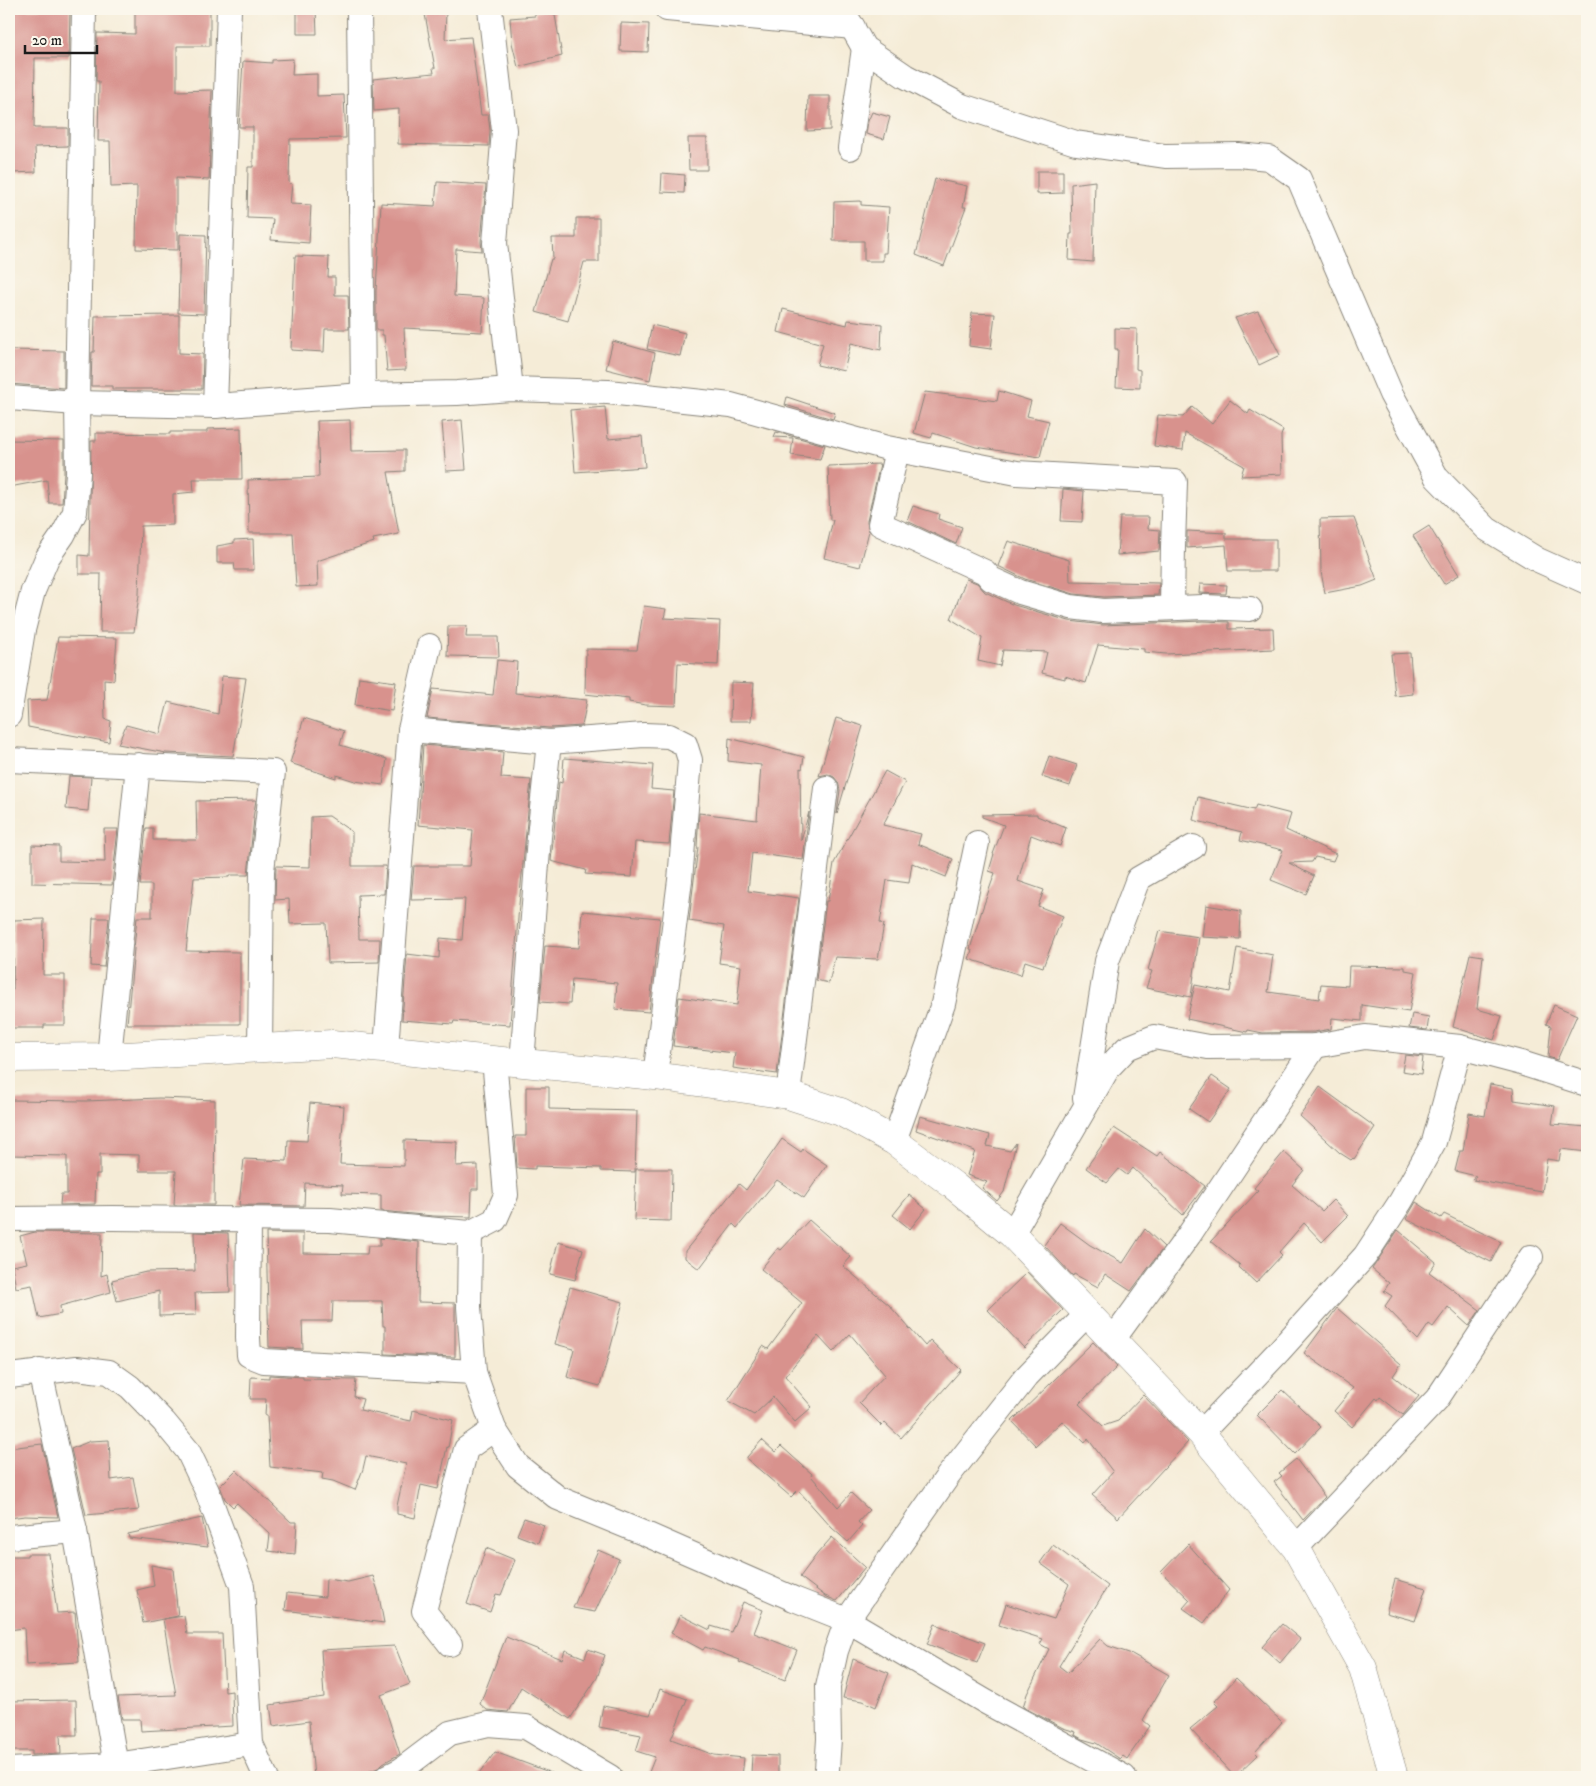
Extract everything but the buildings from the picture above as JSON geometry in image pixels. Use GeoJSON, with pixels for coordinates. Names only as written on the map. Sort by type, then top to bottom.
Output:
{"type":"FeatureCollection","features":[{"type":"Feature","properties":{"kind":"street"},"geometry":{"type":"LineString","coordinates":[[9,715],[22,630],[33,591],[47,558],[63,535],[75,512],[78,473],[77,403],[84,9]]}},
{"type":"Feature","properties":{"kind":"street"},"geometry":{"type":"LineString","coordinates":[[216,406],[229,9]]}},
{"type":"Feature","properties":{"kind":"street"},"geometry":{"type":"LineString","coordinates":[[359,9],[363,395]]}},
{"type":"Feature","properties":{"kind":"street"},"geometry":{"type":"LineString","coordinates":[[490,9],[504,130],[495,243],[511,389]]}},
{"type":"Feature","properties":{"kind":"street"},"geometry":{"type":"LineString","coordinates":[[667,9],[848,16],[864,48],[905,76],[962,106],[1076,143],[1165,156],[1238,155],[1269,158],[1299,179],[1391,394],[1436,478],[1487,529],[1538,560],[1587,582]]}},
{"type":"Feature","properties":{"kind":"street"},"geometry":{"type":"LineString","coordinates":[[850,148],[864,48]]}},
{"type":"Feature","properties":{"kind":"street"},"geometry":{"type":"LineString","coordinates":[[9,398],[77,403],[216,406],[363,395],[456,393],[511,389],[608,392],[731,405],[897,450],[1017,472],[1176,482],[1172,608]]}},
{"type":"Feature","properties":{"kind":"street"},"geometry":{"type":"LineString","coordinates":[[897,450],[880,524],[986,572],[991,579],[1029,595],[1071,607],[1103,611],[1203,607],[1250,609]]}},
{"type":"Feature","properties":{"kind":"street"},"geometry":{"type":"LineString","coordinates":[[386,1048],[410,730],[429,646]]}},
{"type":"Feature","properties":{"kind":"street"},"geometry":{"type":"LineString","coordinates":[[410,730],[549,742],[644,735],[669,736],[684,744],[690,760],[680,880],[655,1076]]}},
{"type":"Feature","properties":{"kind":"street"},"geometry":{"type":"LineString","coordinates":[[522,1063],[539,837],[549,742]]}},
{"type":"Feature","properties":{"kind":"street"},"geometry":{"type":"LineString","coordinates":[[9,760],[273,772],[262,871],[260,1048]]}},
{"type":"Feature","properties":{"kind":"street"},"geometry":{"type":"LineString","coordinates":[[109,1057],[138,765]]}},
{"type":"Feature","properties":{"kind":"street"},"geometry":{"type":"LineString","coordinates":[[788,1095],[826,788]]}},
{"type":"Feature","properties":{"kind":"street"},"geometry":{"type":"LineString","coordinates":[[894,1141],[943,1004],[977,843]]}},
{"type":"Feature","properties":{"kind":"street"},"geometry":{"type":"LineString","coordinates":[[1083,1109],[1107,961],[1138,879],[1193,847]]}},
{"type":"Feature","properties":{"kind":"street"},"geometry":{"type":"LineString","coordinates":[[1012,1234],[1108,1068],[1127,1048],[1154,1037],[1208,1047],[1315,1046],[1366,1037],[1460,1047],[1521,1063],[1587,1084]]}},
{"type":"Feature","properties":{"kind":"street"},"geometry":{"type":"LineString","coordinates":[[9,1058],[109,1057],[332,1044],[655,1076],[788,1095],[841,1112],[894,1141],[953,1185],[1012,1234],[1201,1433],[1296,1548],[1363,1668],[1394,1777]]}},
{"type":"Feature","properties":{"kind":"street"},"geometry":{"type":"LineString","coordinates":[[1112,1341],[1189,1235],[1315,1046]]}},
{"type":"Feature","properties":{"kind":"street"},"geometry":{"type":"LineString","coordinates":[[1201,1433],[1279,1352],[1365,1256],[1401,1202],[1434,1142],[1460,1047]]}},
{"type":"Feature","properties":{"kind":"street"},"geometry":{"type":"LineString","coordinates":[[9,1219],[330,1220],[470,1233],[495,1220],[506,1195],[494,1060]]}},
{"type":"Feature","properties":{"kind":"street"},"geometry":{"type":"LineString","coordinates":[[250,1219],[249,1355],[264,1361],[474,1372]]}},
{"type":"Feature","properties":{"kind":"street"},"geometry":{"type":"LineString","coordinates":[[470,1233],[469,1307],[474,1372],[494,1428],[518,1466],[558,1498],[847,1620],[986,1702],[1124,1777]]}},
{"type":"Feature","properties":{"kind":"street"},"geometry":{"type":"LineString","coordinates":[[1296,1548],[1437,1399],[1531,1257]]}},
{"type":"Feature","properties":{"kind":"street"},"geometry":{"type":"LineString","coordinates":[[824,1777],[827,1769],[829,1740],[828,1687],[836,1651],[847,1620],[948,1476],[1026,1377],[1087,1314]]}},
{"type":"Feature","properties":{"kind":"street"},"geometry":{"type":"LineString","coordinates":[[9,1376],[78,1368],[109,1372],[130,1388],[164,1422],[188,1451],[207,1490],[242,1586],[251,1744],[266,1777]]}},
{"type":"Feature","properties":{"kind":"street"},"geometry":{"type":"LineString","coordinates":[[40,1372],[75,1531],[117,1771]]}},
{"type":"Feature","properties":{"kind":"street"},"geometry":{"type":"LineString","coordinates":[[450,1644],[424,1611],[466,1449],[494,1428]]}},
{"type":"Feature","properties":{"kind":"street"},"geometry":{"type":"LineString","coordinates":[[9,1537],[75,1531]]}},
{"type":"Feature","properties":{"kind":"street"},"geometry":{"type":"LineString","coordinates":[[386,1777],[401,1770],[450,1733],[488,1724],[526,1727],[610,1777]]}},
{"type":"Feature","properties":{"kind":"street"},"geometry":{"type":"LineString","coordinates":[[9,1770],[117,1771],[251,1744]]}}]}
